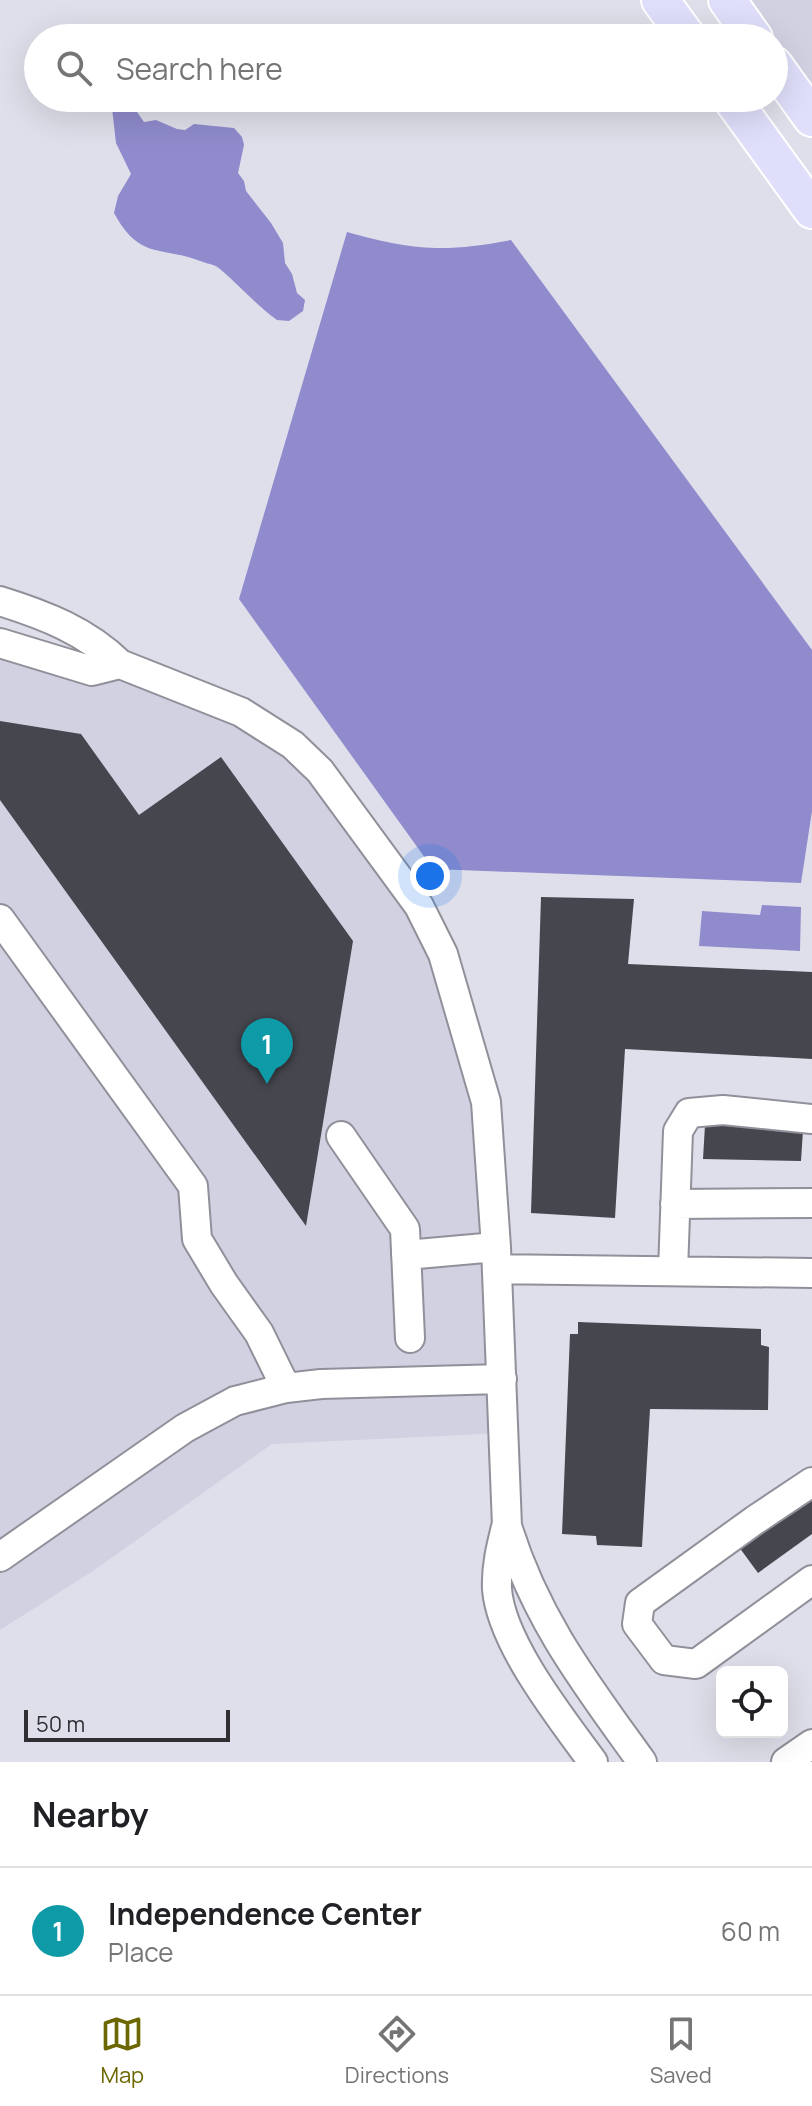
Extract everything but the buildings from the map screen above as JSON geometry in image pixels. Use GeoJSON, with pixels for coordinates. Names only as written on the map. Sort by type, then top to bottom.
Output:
{"type":"FeatureCollection","features":[{"type":"Feature","properties":{"kind":"main road"},"geometry":{"type":"LineString","coordinates":[[660,0],[678,24]]}},
{"type":"Feature","properties":{"kind":"main road"},"geometry":{"type":"LineString","coordinates":[[727,0],[744,24]]}},
{"type":"Feature","properties":{"kind":"main road"},"geometry":{"type":"LineString","coordinates":[[788,85],[812,118]]}},
{"type":"Feature","properties":{"kind":"main road"},"geometry":{"type":"LineString","coordinates":[[741,112],[812,210]]}},
{"type":"Feature","properties":{"kind":"street"},"geometry":{"type":"LineString","coordinates":[[0,601],[73,629],[120,664],[241,712],[293,745],[320,771],[419,906],[443,954],[486,1102],[507,1526],[497,1573],[497,1592],[527,1667],[593,1762]]}},
{"type":"Feature","properties":{"kind":"street"},"geometry":{"type":"LineString","coordinates":[[0,643],[92,671],[120,664]]}},
{"type":"Feature","properties":{"kind":"street"},"geometry":{"type":"LineString","coordinates":[[0,919],[193,1186],[197,1239],[259,1333],[286,1388]]}},
{"type":"Feature","properties":{"kind":"street"},"geometry":{"type":"LineString","coordinates":[[673,1271],[678,1131],[689,1113],[723,1110],[812,1119]]}},
{"type":"Feature","properties":{"kind":"street"},"geometry":{"type":"LineString","coordinates":[[341,1136],[405,1229],[410,1338]]}},
{"type":"Feature","properties":{"kind":"street"},"geometry":{"type":"LineString","coordinates":[[675,1204],[812,1203]]}},
{"type":"Feature","properties":{"kind":"street"},"geometry":{"type":"LineString","coordinates":[[406,1255],[673,1271],[812,1273]]}},
{"type":"Feature","properties":{"kind":"street"},"geometry":{"type":"LineString","coordinates":[[0,1557],[202,1417],[235,1401],[286,1388],[402,1380],[502,1379]]}},
{"type":"Feature","properties":{"kind":"street"},"geometry":{"type":"LineString","coordinates":[[812,1482],[640,1603],[637,1624],[664,1660],[696,1664],[812,1580]]}},
{"type":"Feature","properties":{"kind":"street"},"geometry":{"type":"LineString","coordinates":[[507,1526],[520,1568],[540,1612],[642,1762]]}},
{"type":"Feature","properties":{"kind":"street"},"geometry":{"type":"LineString","coordinates":[[786,1762],[812,1744]]}},
{"type":"Feature","properties":{"kind":"shaded area"},"geometry":{"type":"Polygon","coordinates":[[[747,0],[812,0],[812,90],[788,57],[788,24],[764,24],[747,0]]]}},
{"type":"Feature","properties":{"kind":"shaded area"},"geometry":{"type":"Polygon","coordinates":[[[112,112],[137,112],[144,122],[156,120],[177,129],[185,130],[194,124],[234,128],[244,145],[238,173],[246,191],[283,243],[285,263],[292,274],[297,293],[305,300],[303,311],[289,321],[277,320],[216,266],[152,249],[133,239],[114,213],[118,196],[131,174],[116,143],[112,112]]]}},
{"type":"Feature","properties":{"kind":"shaded area"},"geometry":{"type":"Polygon","coordinates":[[[347,232],[428,248],[466,247],[511,240],[812,650],[812,811],[801,883],[433,869],[239,599],[347,232]]]}},
{"type":"Feature","properties":{"kind":"shaded area"},"geometry":{"type":"Polygon","coordinates":[[[0,630],[218,693],[314,762],[450,981],[486,1151],[505,1433],[272,1444],[93,1571],[0,1630],[0,630]]]}},
{"type":"Feature","properties":{"kind":"shaded area"},"geometry":{"type":"Polygon","coordinates":[[[762,905],[801,907],[800,951],[699,946],[702,911],[760,915],[762,905]]]}},
{"type":"Feature","properties":{"kind":"place","name":"Independence Center"},"geometry":{"type":"Point","coordinates":[267,1084]}}]}
